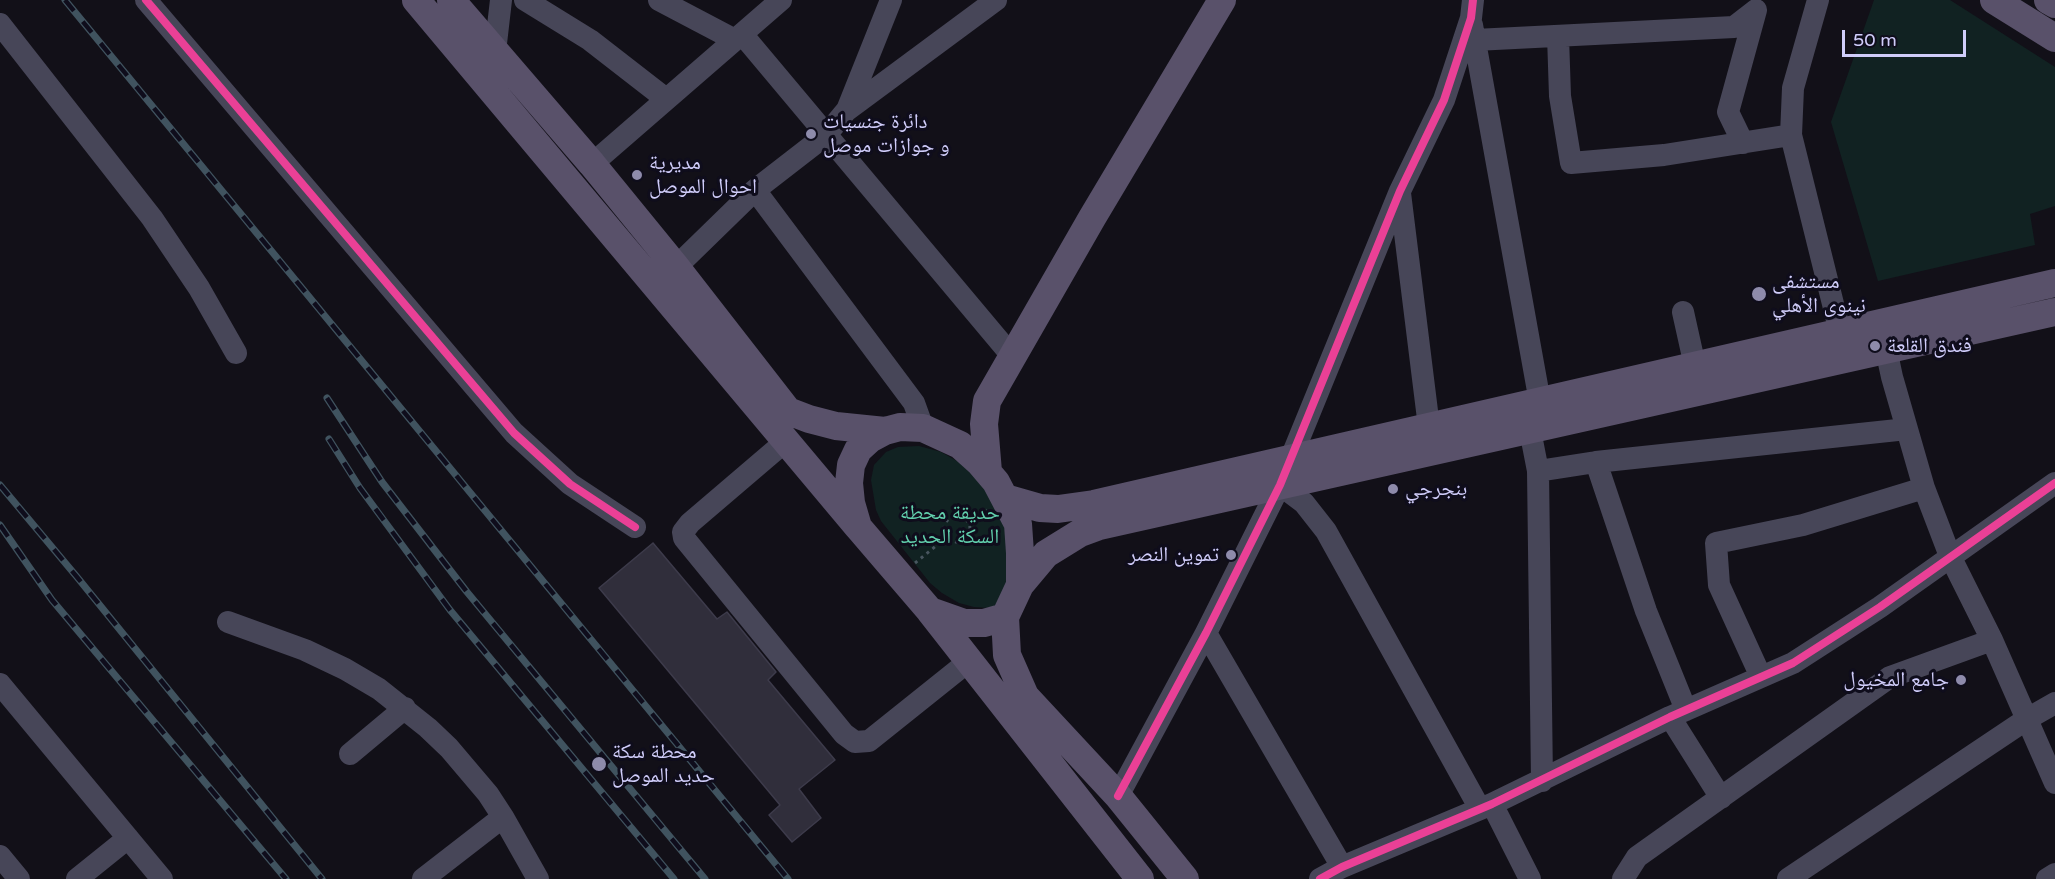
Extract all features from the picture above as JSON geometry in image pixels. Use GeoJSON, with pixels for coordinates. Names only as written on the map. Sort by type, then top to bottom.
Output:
{"type":"FeatureCollection","features":[{"type":"Feature","properties":{"kind":"main road"},"geometry":{"type":"LineString","coordinates":[[416,0],[930,611],[1140,879]]}},
{"type":"Feature","properties":{"kind":"main road"},"geometry":{"type":"LineString","coordinates":[[451,0],[592,164],[788,411],[836,426],[885,431]]}},
{"type":"Feature","properties":{"kind":"main road"},"geometry":{"type":"LineString","coordinates":[[988,472],[984,424],[987,401],[1222,0]]}},
{"type":"Feature","properties":{"kind":"main road"},"geometry":{"type":"LineString","coordinates":[[1994,0],[2055,38]]}},
{"type":"Feature","properties":{"kind":"main road"},"geometry":{"type":"LineString","coordinates":[[2048,0],[2055,4]]}},
{"type":"Feature","properties":{"kind":"main road"},"geometry":{"type":"LineString","coordinates":[[1005,498],[1040,508],[1076,508],[2055,282]]}},
{"type":"Feature","properties":{"kind":"main road"},"geometry":{"type":"LineString","coordinates":[[1185,879],[1118,796],[1025,696],[1007,655],[1005,617],[1020,585],[1046,554],[1080,533],[1099,526],[2055,312]]}},
{"type":"Feature","properties":{"kind":"main road"},"geometry":{"type":"LineString","coordinates":[[858,527],[851,503],[849,483],[851,465],[858,450],[870,439],[885,431],[900,427],[928,430],[952,425],[987,401]]}},
{"type":"Feature","properties":{"kind":"main road"},"geometry":{"type":"LineString","coordinates":[[928,430],[960,445],[996,482],[1018,524],[1020,585]]}},
{"type":"Feature","properties":{"kind":"main road"},"geometry":{"type":"LineString","coordinates":[[930,611],[964,623],[984,623],[1005,617]]}},
{"type":"Feature","properties":{"kind":"street"},"geometry":{"type":"LineString","coordinates":[[146,0],[514,433],[570,484],[635,526]]}},
{"type":"Feature","properties":{"kind":"street"},"geometry":{"type":"LineString","coordinates":[[495,52],[501,0]]}},
{"type":"Feature","properties":{"kind":"street"},"geometry":{"type":"LineString","coordinates":[[525,0],[590,40],[666,99]]}},
{"type":"Feature","properties":{"kind":"street"},"geometry":{"type":"LineString","coordinates":[[592,164],[781,0]]}},
{"type":"Feature","properties":{"kind":"street"},"geometry":{"type":"LineString","coordinates":[[846,111],[891,0]]}},
{"type":"Feature","properties":{"kind":"street"},"geometry":{"type":"LineString","coordinates":[[676,267],[755,190],[826,135],[846,111],[996,0]]}},
{"type":"Feature","properties":{"kind":"street"},"geometry":{"type":"LineString","coordinates":[[1818,0],[1792,88],[1791,135],[1840,332]]}},
{"type":"Feature","properties":{"kind":"street"},"geometry":{"type":"LineString","coordinates":[[663,1],[738,37],[826,135],[1012,356]]}},
{"type":"Feature","properties":{"kind":"street"},"geometry":{"type":"LineString","coordinates":[[1472,9],[1475,40],[1540,402]]}},
{"type":"Feature","properties":{"kind":"street"},"geometry":{"type":"LineString","coordinates":[[1118,796],[1206,633],[1280,485],[1400,191],[1444,100],[1472,9]]}},
{"type":"Feature","properties":{"kind":"street"},"geometry":{"type":"LineString","coordinates":[[1475,40],[1734,27],[1756,10],[1728,112],[1743,142]]}},
{"type":"Feature","properties":{"kind":"street"},"geometry":{"type":"LineString","coordinates":[[0,24],[152,218],[199,288],[236,352]]}},
{"type":"Feature","properties":{"kind":"street"},"geometry":{"type":"LineString","coordinates":[[1558,36],[1560,96],[1571,163],[1664,155],[1791,135]]}},
{"type":"Feature","properties":{"kind":"street"},"geometry":{"type":"LineString","coordinates":[[755,190],[914,403],[928,430]]}},
{"type":"Feature","properties":{"kind":"street"},"geometry":{"type":"LineString","coordinates":[[1400,191],[1430,427]]}},
{"type":"Feature","properties":{"kind":"street"},"geometry":{"type":"LineString","coordinates":[[1683,312],[1695,366]]}},
{"type":"Feature","properties":{"kind":"street"},"geometry":{"type":"LineString","coordinates":[[1890,320],[1888,350],[1892,377],[1924,488],[1950,556],[1992,640],[2055,783]]}},
{"type":"Feature","properties":{"kind":"street"},"geometry":{"type":"LineString","coordinates":[[1538,471],[1596,462],[1907,429]]}},
{"type":"Feature","properties":{"kind":"street"},"geometry":{"type":"LineString","coordinates":[[1530,430],[1538,471],[1542,781]]}},
{"type":"Feature","properties":{"kind":"street"},"geometry":{"type":"LineString","coordinates":[[786,441],[690,523],[683,532],[684,538],[843,734],[855,742],[869,741],[969,661]]}},
{"type":"Feature","properties":{"kind":"street"},"geometry":{"type":"LineString","coordinates":[[1596,462],[1678,714],[1721,798]]}},
{"type":"Feature","properties":{"kind":"street"},"geometry":{"type":"LineString","coordinates":[[1320,879],[1342,867],[1486,807],[1678,714],[1793,663],[1880,607],[2055,483]]}},
{"type":"Feature","properties":{"kind":"street"},"geometry":{"type":"LineString","coordinates":[[1280,485],[1304,503],[1326,531],[1530,879]]}},
{"type":"Feature","properties":{"kind":"street"},"geometry":{"type":"LineString","coordinates":[[1761,677],[1719,585],[1716,543],[1803,525],[1924,488]]}},
{"type":"Feature","properties":{"kind":"street"},"geometry":{"type":"LineString","coordinates":[[228,622],[305,650],[345,669],[405,708],[450,748],[488,794],[538,879]]}},
{"type":"Feature","properties":{"kind":"street"},"geometry":{"type":"LineString","coordinates":[[1206,633],[1342,867]]}},
{"type":"Feature","properties":{"kind":"street"},"geometry":{"type":"LineString","coordinates":[[1623,879],[1637,857],[1890,677],[1992,640]]}},
{"type":"Feature","properties":{"kind":"street"},"geometry":{"type":"LineString","coordinates":[[5,699],[162,879]]}},
{"type":"Feature","properties":{"kind":"street"},"geometry":{"type":"LineString","coordinates":[[1788,879],[2027,719],[2055,703]]}},
{"type":"Feature","properties":{"kind":"street"},"geometry":{"type":"LineString","coordinates":[[350,754],[405,708]]}},
{"type":"Feature","properties":{"kind":"street"},"geometry":{"type":"LineString","coordinates":[[423,879],[503,817]]}},
{"type":"Feature","properties":{"kind":"street"},"geometry":{"type":"LineString","coordinates":[[77,879],[128,838]]}},
{"type":"Feature","properties":{"kind":"street"},"geometry":{"type":"LineString","coordinates":[[0,856],[19,879]]}},
{"type":"Feature","properties":{"kind":"street"},"geometry":{"type":"LineString","coordinates":[[2048,879],[2055,874]]}},
{"type":"Feature","properties":{"kind":"path"},"geometry":{"type":"LineString","coordinates":[[954,516],[965,519],[970,526],[966,538],[959,542],[947,537],[944,529],[946,521],[954,516]]}},
{"type":"Feature","properties":{"kind":"path"},"geometry":{"type":"LineString","coordinates":[[899,575],[947,537]]}},
{"type":"Feature","properties":{"kind":"green space"},"geometry":{"type":"Polygon","coordinates":[[[1874,0],[1950,0],[2055,67],[2055,206],[2030,214],[2035,245],[1878,281],[1831,122],[1874,0]]]}},
{"type":"Feature","properties":{"kind":"green space","name":"حديقة محطة السكة الحديد"},"geometry":{"type":"Polygon","coordinates":[[[919,446],[941,452],[964,465],[986,487],[1010,531],[1011,579],[1000,603],[991,608],[959,603],[930,583],[881,521],[876,510],[871,480],[874,465],[886,452],[898,447],[919,446]]]}},
{"type":"Feature","properties":{"kind":"building"},"geometry":{"type":"Polygon","coordinates":[[[653,543],[717,619],[727,612],[776,672],[768,680],[835,760],[799,789],[821,818],[792,842],[769,815],[780,805],[599,588],[653,543]]]}},
{"type":"Feature","properties":{"kind":"railway"},"geometry":{"type":"LineString","coordinates":[[65,0],[788,879]]}},
{"type":"Feature","properties":{"kind":"railway"},"geometry":{"type":"LineString","coordinates":[[327,398],[382,482],[467,592],[705,879]]}},
{"type":"Feature","properties":{"kind":"railway"},"geometry":{"type":"LineString","coordinates":[[329,439],[360,488],[450,610],[674,879]]}},
{"type":"Feature","properties":{"kind":"railway"},"geometry":{"type":"LineString","coordinates":[[0,485],[322,879]]}},
{"type":"Feature","properties":{"kind":"railway"},"geometry":{"type":"LineString","coordinates":[[0,525],[52,600],[286,879]]}},
{"type":"Feature","properties":{"kind":"cycle path"},"geometry":{"type":"LineString","coordinates":[[146,0],[514,433],[570,484],[635,527]]}},
{"type":"Feature","properties":{"kind":"cycle path"},"geometry":{"type":"LineString","coordinates":[[1118,796],[1206,633],[1280,485],[1400,191],[1444,100],[1471,18],[1473,0]]}},
{"type":"Feature","properties":{"kind":"cycle path"},"geometry":{"type":"LineString","coordinates":[[1320,879],[1342,867],[1492,804],[1670,717],[1793,663],[1880,607],[2055,483]]}},
{"type":"Feature","properties":{"kind":"place","name":"دائرة جنسيات و جوازات موصل"},"geometry":{"type":"Point","coordinates":[811,134]}},
{"type":"Feature","properties":{"kind":"place","name":"مديرية احوال الموصل"},"geometry":{"type":"Point","coordinates":[637,175]}},
{"type":"Feature","properties":{"kind":"place","name":"مستشفى نينوى الأهلي"},"geometry":{"type":"Point","coordinates":[1759,294]}},
{"type":"Feature","properties":{"kind":"place","name":"فندق القلعة"},"geometry":{"type":"Point","coordinates":[1875,346]}},
{"type":"Feature","properties":{"kind":"place","name":"بنجرجي"},"geometry":{"type":"Point","coordinates":[1393,489]}},
{"type":"Feature","properties":{"kind":"place","name":"تموين النصر"},"geometry":{"type":"Point","coordinates":[1231,555]}},
{"type":"Feature","properties":{"kind":"place","name":"جامع المخيول"},"geometry":{"type":"Point","coordinates":[1961,680]}},
{"type":"Feature","properties":{"kind":"place","name":"محطة سكة حديد الموصل"},"geometry":{"type":"Point","coordinates":[599,764]}}]}
